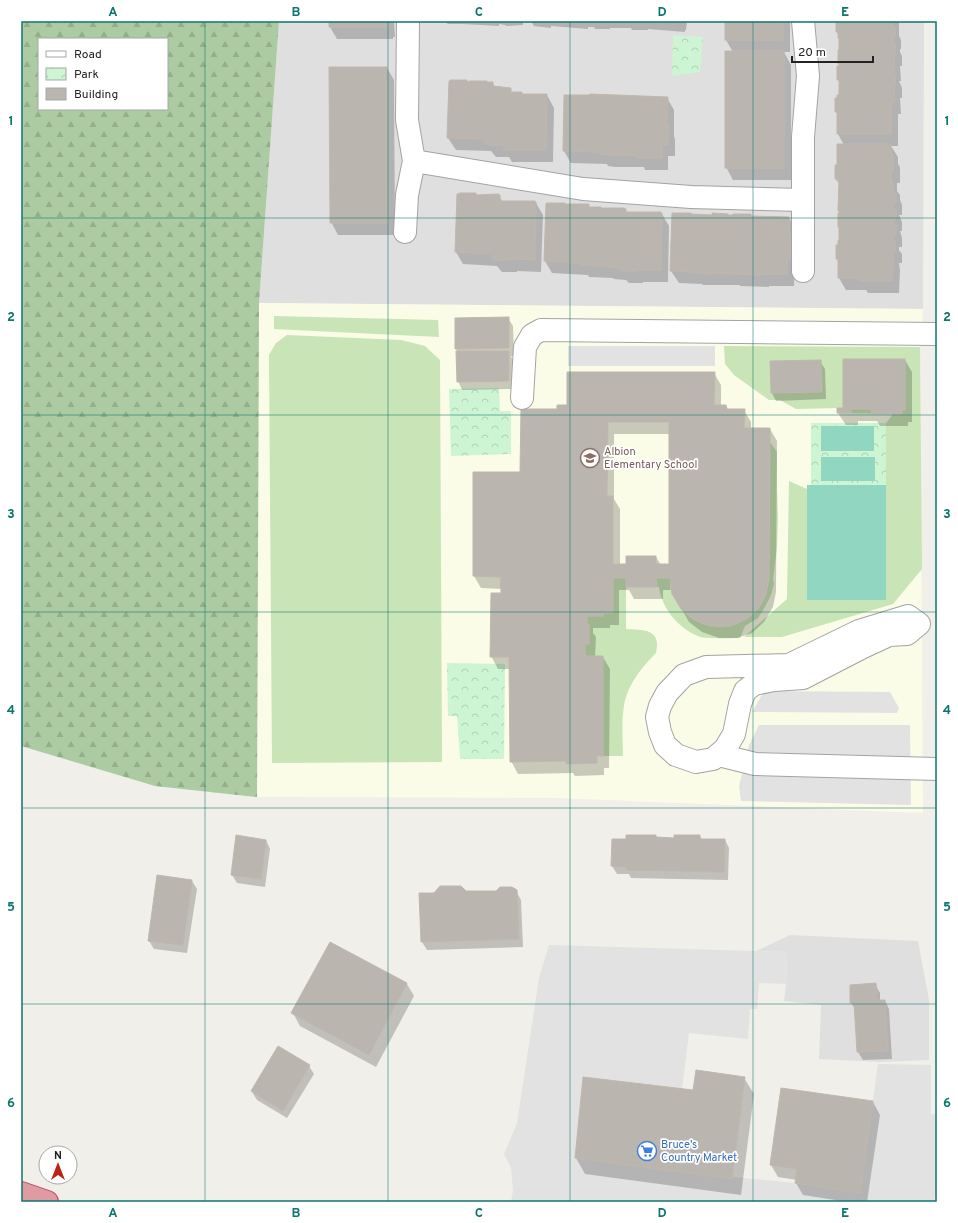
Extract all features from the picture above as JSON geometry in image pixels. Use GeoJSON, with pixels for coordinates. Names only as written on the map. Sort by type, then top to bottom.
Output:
{"type":"FeatureCollection","features":[{"type":"Feature","properties":{"kind":"highway"},"geometry":{"type":"LineString","coordinates":[[21,1193],[47,1202]]}},
{"type":"Feature","properties":{"kind":"lane"},"geometry":{"type":"LineString","coordinates":[[406,232],[407,195],[414,161],[407,120],[408,21]]}},
{"type":"Feature","properties":{"kind":"lane"},"geometry":{"type":"LineString","coordinates":[[803,21],[808,76],[803,137],[803,271]]}},
{"type":"Feature","properties":{"kind":"lane"},"geometry":{"type":"LineString","coordinates":[[414,161],[583,189],[691,197],[803,200]]}},
{"type":"Feature","properties":{"kind":"lane"},"geometry":{"type":"LineString","coordinates":[[522,398],[525,347],[532,335],[541,330],[937,334]]}},
{"type":"Feature","properties":{"kind":"lane"},"geometry":{"type":"LineString","coordinates":[[908,616],[928,623],[906,634],[888,635],[803,678],[774,680],[754,684],[745,691],[740,704],[734,734],[725,749],[713,759],[696,762],[676,755],[665,745],[660,732],[658,717],[660,706],[667,693],[684,675],[706,667],[789,665],[859,631],[908,616]]}},
{"type":"Feature","properties":{"kind":"lane"},"geometry":{"type":"LineString","coordinates":[[719,755],[755,764],[937,769]]}},
{"type":"Feature","properties":{"kind":"shaded area"},"geometry":{"type":"Polygon","coordinates":[[[279,21],[924,21],[923,309],[259,303],[279,21]]]}},
{"type":"Feature","properties":{"kind":"shaded area","name":"Albion Elementary School"},"geometry":{"type":"Polygon","coordinates":[[[259,303],[923,309],[920,347],[923,813],[557,798],[257,797],[259,303]]]}},
{"type":"Feature","properties":{"kind":"shaded area"},"geometry":{"type":"Polygon","coordinates":[[[568,346],[715,346],[715,366],[568,366],[568,346]]]}},
{"type":"Feature","properties":{"kind":"shaded area"},"geometry":{"type":"Polygon","coordinates":[[[764,691],[890,692],[899,708],[897,713],[752,712],[764,691]]]}},
{"type":"Feature","properties":{"kind":"shaded area"},"geometry":{"type":"Polygon","coordinates":[[[759,725],[910,725],[911,805],[741,801],[739,786],[749,745],[759,725]]]}},
{"type":"Feature","properties":{"kind":"shaded area"},"geometry":{"type":"Polygon","coordinates":[[[790,935],[918,941],[929,1000],[929,1060],[879,1062],[819,1059],[821,1005],[784,1001],[787,952],[756,951],[790,935]]]}},
{"type":"Feature","properties":{"kind":"shaded area"},"geometry":{"type":"Polygon","coordinates":[[[549,945],[787,952],[786,984],[759,983],[757,1009],[750,1009],[748,1039],[689,1033],[682,1089],[583,1077],[575,1158],[732,1179],[733,1177],[795,1183],[860,1193],[878,1064],[931,1065],[931,1114],[937,1114],[937,1183],[934,1202],[511,1202],[513,1191],[511,1168],[504,1154],[517,1123],[539,978],[549,945]]]}},
{"type":"Feature","properties":{"kind":"green space"},"geometry":{"type":"Polygon","coordinates":[[[21,21],[279,21],[259,303],[257,797],[155,786],[21,746],[21,21]]]}},
{"type":"Feature","properties":{"kind":"green space"},"geometry":{"type":"Polygon","coordinates":[[[673,35],[703,37],[700,72],[672,76],[673,35]]]}},
{"type":"Feature","properties":{"kind":"green space"},"geometry":{"type":"Polygon","coordinates":[[[274,316],[438,320],[439,337],[274,329],[274,316]]]}},
{"type":"Feature","properties":{"kind":"green space"},"geometry":{"type":"Polygon","coordinates":[[[287,335],[401,340],[425,346],[440,360],[442,762],[272,763],[269,355],[276,343],[287,335]]]}},
{"type":"Feature","properties":{"kind":"green space"},"geometry":{"type":"Polygon","coordinates":[[[724,346],[920,347],[922,569],[893,604],[782,637],[744,637],[787,599],[789,481],[807,489],[807,600],[886,423],[893,414],[837,413],[837,408],[796,409],[780,400],[769,400],[734,375],[725,364],[724,346]]]}},
{"type":"Feature","properties":{"kind":"green space"},"geometry":{"type":"Polygon","coordinates":[[[499,388],[500,411],[511,411],[511,454],[451,456],[449,389],[499,388]]]}},
{"type":"Feature","properties":{"kind":"green space"},"geometry":{"type":"Polygon","coordinates":[[[811,423],[886,423],[886,485],[811,485],[811,423]]]}},
{"type":"Feature","properties":{"kind":"green space"},"geometry":{"type":"Polygon","coordinates":[[[821,426],[874,426],[874,451],[821,451],[821,426]]]}},
{"type":"Feature","properties":{"kind":"green space"},"geometry":{"type":"Polygon","coordinates":[[[770,442],[777,452],[778,518],[777,548],[773,579],[774,584],[771,595],[758,618],[745,626],[740,638],[700,637],[685,629],[673,617],[664,603],[659,587],[657,587],[656,578],[670,578],[671,590],[683,611],[693,619],[703,624],[726,626],[737,623],[748,618],[760,607],[764,599],[769,579],[770,442]]]}},
{"type":"Feature","properties":{"kind":"green space"},"geometry":{"type":"Polygon","coordinates":[[[821,457],[875,457],[875,481],[821,481],[821,457]]]}},
{"type":"Feature","properties":{"kind":"green space"},"geometry":{"type":"Polygon","coordinates":[[[807,485],[886,485],[886,600],[807,600],[807,485]]]}},
{"type":"Feature","properties":{"kind":"green space"},"geometry":{"type":"Polygon","coordinates":[[[613,578],[626,578],[626,629],[644,630],[649,632],[656,639],[657,645],[656,653],[636,677],[628,691],[624,706],[622,731],[623,756],[603,756],[603,656],[585,656],[585,644],[589,644],[589,624],[587,624],[587,616],[603,615],[613,578]]]}},
{"type":"Feature","properties":{"kind":"green space"},"geometry":{"type":"Polygon","coordinates":[[[447,663],[505,664],[504,759],[460,759],[457,716],[448,716],[447,663]]]}},
{"type":"Feature","properties":{"kind":"building"},"geometry":{"type":"Polygon","coordinates":[[[329,21],[388,21],[388,25],[387,27],[329,27],[329,21]]]}},
{"type":"Feature","properties":{"kind":"building"},"geometry":{"type":"Polygon","coordinates":[[[725,21],[783,21],[783,40],[725,40],[725,21]]]}},
{"type":"Feature","properties":{"kind":"building"},"geometry":{"type":"Polygon","coordinates":[[[836,21],[892,21],[892,27],[895,27],[895,37],[893,37],[893,43],[895,43],[895,69],[893,69],[893,74],[895,74],[895,102],[891,102],[891,134],[837,134],[837,112],[835,112],[835,98],[839,95],[837,66],[839,66],[839,38],[838,32],[836,32],[836,21]]]}},
{"type":"Feature","properties":{"kind":"building"},"geometry":{"type":"Polygon","coordinates":[[[725,51],[784,51],[784,168],[725,168],[725,51]]]}},
{"type":"Feature","properties":{"kind":"building"},"geometry":{"type":"Polygon","coordinates":[[[329,67],[387,67],[388,223],[330,223],[329,67]]]}},
{"type":"Feature","properties":{"kind":"building"},"geometry":{"type":"Polygon","coordinates":[[[450,80],[467,80],[469,82],[487,81],[493,82],[493,86],[511,88],[511,92],[522,92],[522,94],[547,94],[546,150],[504,150],[504,145],[488,145],[488,143],[485,143],[485,139],[447,138],[450,80]]]}},
{"type":"Feature","properties":{"kind":"building"},"geometry":{"type":"Polygon","coordinates":[[[590,94],[668,97],[668,145],[662,144],[662,158],[637,158],[637,155],[607,155],[600,154],[600,152],[563,151],[564,95],[590,94]]]}},
{"type":"Feature","properties":{"kind":"building"},"geometry":{"type":"Polygon","coordinates":[[[837,144],[891,144],[891,154],[893,154],[893,171],[891,171],[891,182],[893,182],[893,192],[896,192],[896,203],[893,203],[893,209],[896,209],[896,219],[893,219],[893,224],[896,224],[896,235],[893,235],[893,241],[895,241],[895,251],[892,251],[892,256],[894,256],[892,281],[860,281],[860,278],[838,278],[836,245],[838,245],[839,240],[839,181],[835,179],[837,144]]]}},
{"type":"Feature","properties":{"kind":"building"},"geometry":{"type":"Polygon","coordinates":[[[476,193],[476,195],[498,194],[500,195],[500,201],[535,201],[535,260],[494,260],[492,259],[492,254],[455,252],[457,194],[476,193]]]}},
{"type":"Feature","properties":{"kind":"building"},"geometry":{"type":"Polygon","coordinates":[[[546,203],[589,204],[589,207],[624,208],[626,209],[626,212],[661,212],[661,270],[621,271],[621,269],[618,268],[605,266],[544,261],[546,203]]]}},
{"type":"Feature","properties":{"kind":"building"},"geometry":{"type":"Polygon","coordinates":[[[672,213],[712,215],[712,213],[728,215],[751,214],[751,216],[789,217],[789,235],[791,235],[790,259],[787,259],[787,274],[711,274],[670,271],[672,213]]]}},
{"type":"Feature","properties":{"kind":"building"},"geometry":{"type":"Polygon","coordinates":[[[509,317],[509,348],[455,349],[455,318],[509,317]]]}},
{"type":"Feature","properties":{"kind":"building"},"geometry":{"type":"Polygon","coordinates":[[[456,351],[509,351],[509,381],[457,382],[456,351]]]}},
{"type":"Feature","properties":{"kind":"building"},"geometry":{"type":"Polygon","coordinates":[[[843,359],[905,359],[905,410],[902,410],[902,414],[872,414],[871,409],[851,409],[851,413],[837,413],[837,408],[843,408],[843,359]]]}},
{"type":"Feature","properties":{"kind":"building"},"geometry":{"type":"Polygon","coordinates":[[[821,360],[822,392],[771,393],[770,361],[821,360]]]}},
{"type":"Feature","properties":{"kind":"building"},"geometry":{"type":"Polygon","coordinates":[[[567,372],[715,372],[714,405],[726,405],[727,409],[745,409],[744,428],[770,428],[769,579],[766,594],[758,609],[745,620],[730,626],[711,626],[694,620],[681,609],[672,594],[670,578],[656,578],[657,587],[626,587],[626,578],[613,578],[613,613],[603,613],[603,616],[587,616],[587,624],[589,624],[589,644],[585,644],[585,656],[603,656],[603,756],[597,756],[597,763],[566,764],[566,761],[510,762],[509,657],[490,657],[491,593],[501,593],[501,577],[473,576],[473,472],[520,472],[521,409],[557,409],[557,405],[567,405],[567,372]],[[608,422],[607,496],[613,496],[613,564],[626,564],[626,556],[656,556],[656,564],[669,564],[669,422],[608,422]]]}},
{"type":"Feature","properties":{"kind":"building"},"geometry":{"type":"Polygon","coordinates":[[[236,835],[266,840],[261,879],[231,875],[236,835]]]}},
{"type":"Feature","properties":{"kind":"building"},"geometry":{"type":"Polygon","coordinates":[[[626,835],[656,835],[656,837],[674,838],[674,835],[700,835],[700,839],[725,839],[724,872],[626,870],[626,867],[611,866],[612,839],[626,839],[626,835]]]}},
{"type":"Feature","properties":{"kind":"building"},"geometry":{"type":"Polygon","coordinates":[[[157,875],[192,880],[183,945],[148,941],[157,875]]]}},
{"type":"Feature","properties":{"kind":"building"},"geometry":{"type":"Polygon","coordinates":[[[440,886],[461,886],[466,891],[496,891],[500,887],[512,887],[517,890],[519,939],[421,942],[419,893],[434,893],[440,886]]]}},
{"type":"Feature","properties":{"kind":"building"},"geometry":{"type":"Polygon","coordinates":[[[330,942],[407,983],[369,1055],[291,1013],[330,942]]]}},
{"type":"Feature","properties":{"kind":"building"},"geometry":{"type":"Polygon","coordinates":[[[876,983],[877,1000],[885,1000],[888,1051],[857,1052],[854,1003],[850,1003],[850,985],[876,983]]]}},
{"type":"Feature","properties":{"kind":"building"},"geometry":{"type":"Polygon","coordinates":[[[278,1046],[310,1065],[283,1111],[251,1091],[278,1046]]]}},
{"type":"Feature","properties":{"kind":"building"},"geometry":{"type":"Polygon","coordinates":[[[696,1070],[745,1077],[732,1179],[575,1158],[583,1077],[693,1090],[696,1070]]]}},
{"type":"Feature","properties":{"kind":"building"},"geometry":{"type":"Polygon","coordinates":[[[781,1088],[873,1101],[860,1193],[795,1183],[797,1169],[770,1165],[781,1088]]]}},
{"type":"Feature","properties":{"kind":"place","name":"Albion Elementary School"},"geometry":{"type":"Point","coordinates":[590,458]}},
{"type":"Feature","properties":{"kind":"place","name":"Bruce’s Country Market"},"geometry":{"type":"Point","coordinates":[647,1151]}}]}
